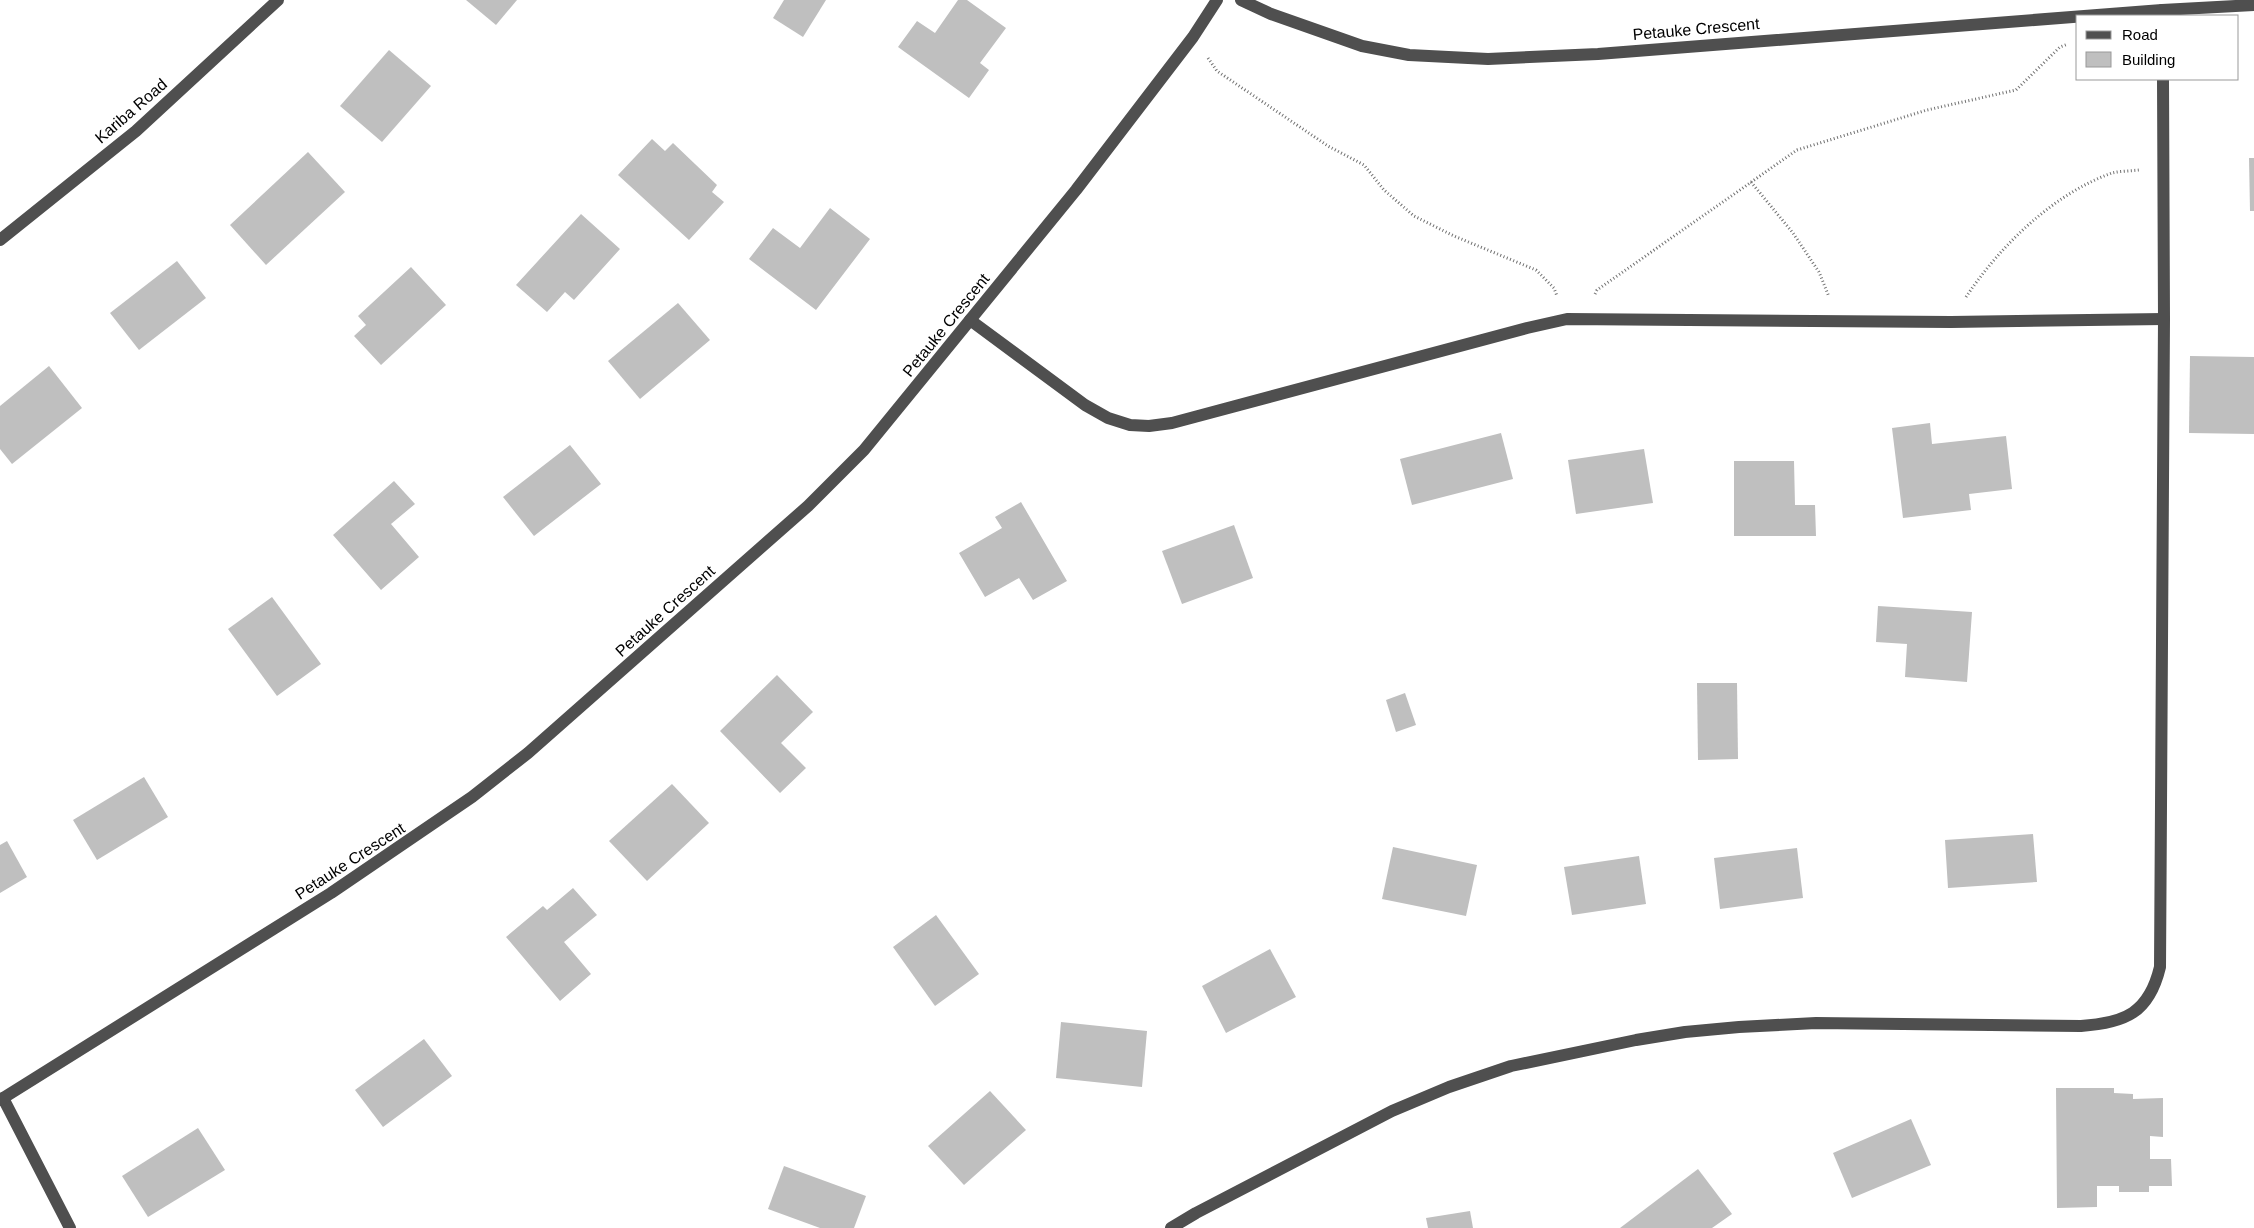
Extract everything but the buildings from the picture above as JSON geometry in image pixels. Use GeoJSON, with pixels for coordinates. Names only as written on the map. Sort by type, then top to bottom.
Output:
{"type":"FeatureCollection","features":[{"type":"Feature","properties":{"kind":"street","name":"Kariba Road"},"geometry":{"type":"LineString","coordinates":[[0,240],[136,131],[278,0]]}},
{"type":"Feature","properties":{"kind":"street","name":"Petauke Crescent"},"geometry":{"type":"LineString","coordinates":[[2,1099],[355,877],[465,803],[528,753],[841,475],[864,450],[1076,190],[1193,37],[1217,0]]}},
{"type":"Feature","properties":{"kind":"street","name":"Petauke Crescent"},"geometry":{"type":"LineString","coordinates":[[1241,0],[1271,14],[1362,46],[1409,55],[1488,59],[1598,54],[2076,19]]}},
{"type":"Feature","properties":{"kind":"street","name":"Petauke Crescent"},"geometry":{"type":"LineString","coordinates":[[2134,15],[2254,5]]}},
{"type":"Feature","properties":{"kind":"street"},"geometry":{"type":"LineString","coordinates":[[1171,1228],[1196,1213],[1392,1111],[1448,1087],[1511,1066],[1636,1040],[1685,1032],[1816,1023],[2081,1026],[2105,1024],[2126,1018],[2143,1004],[2155,988],[2160,967],[2164,319],[2163,80]]}},
{"type":"Feature","properties":{"kind":"street"},"geometry":{"type":"LineString","coordinates":[[970,320],[1085,405],[1108,418],[1130,425],[1149,426],[1172,423],[1517,330],[1567,319],[1951,322],[2164,319]]}},
{"type":"Feature","properties":{"kind":"street"},"geometry":{"type":"LineString","coordinates":[[2,1099],[70,1228]]}},
{"type":"Feature","properties":{"kind":"path"},"geometry":{"type":"LineString","coordinates":[[1193,37],[1217,71],[1328,146],[1364,165],[1384,190],[1414,216],[1454,236],[1536,270],[1554,288],[1567,319]]}},
{"type":"Feature","properties":{"kind":"path"},"geometry":{"type":"LineString","coordinates":[[1586,319],[1597,290],[1797,150],[1927,110],[2016,90],[2060,47],[2069,44]]}},
{"type":"Feature","properties":{"kind":"path"},"geometry":{"type":"LineString","coordinates":[[1951,322],[1969,293],[2012,239],[2032,221],[2086,185],[2114,173],[2164,167]]}},
{"type":"Feature","properties":{"kind":"path"},"geometry":{"type":"LineString","coordinates":[[1751,182],[1793,233],[1819,272],[1838,321]]}}]}
